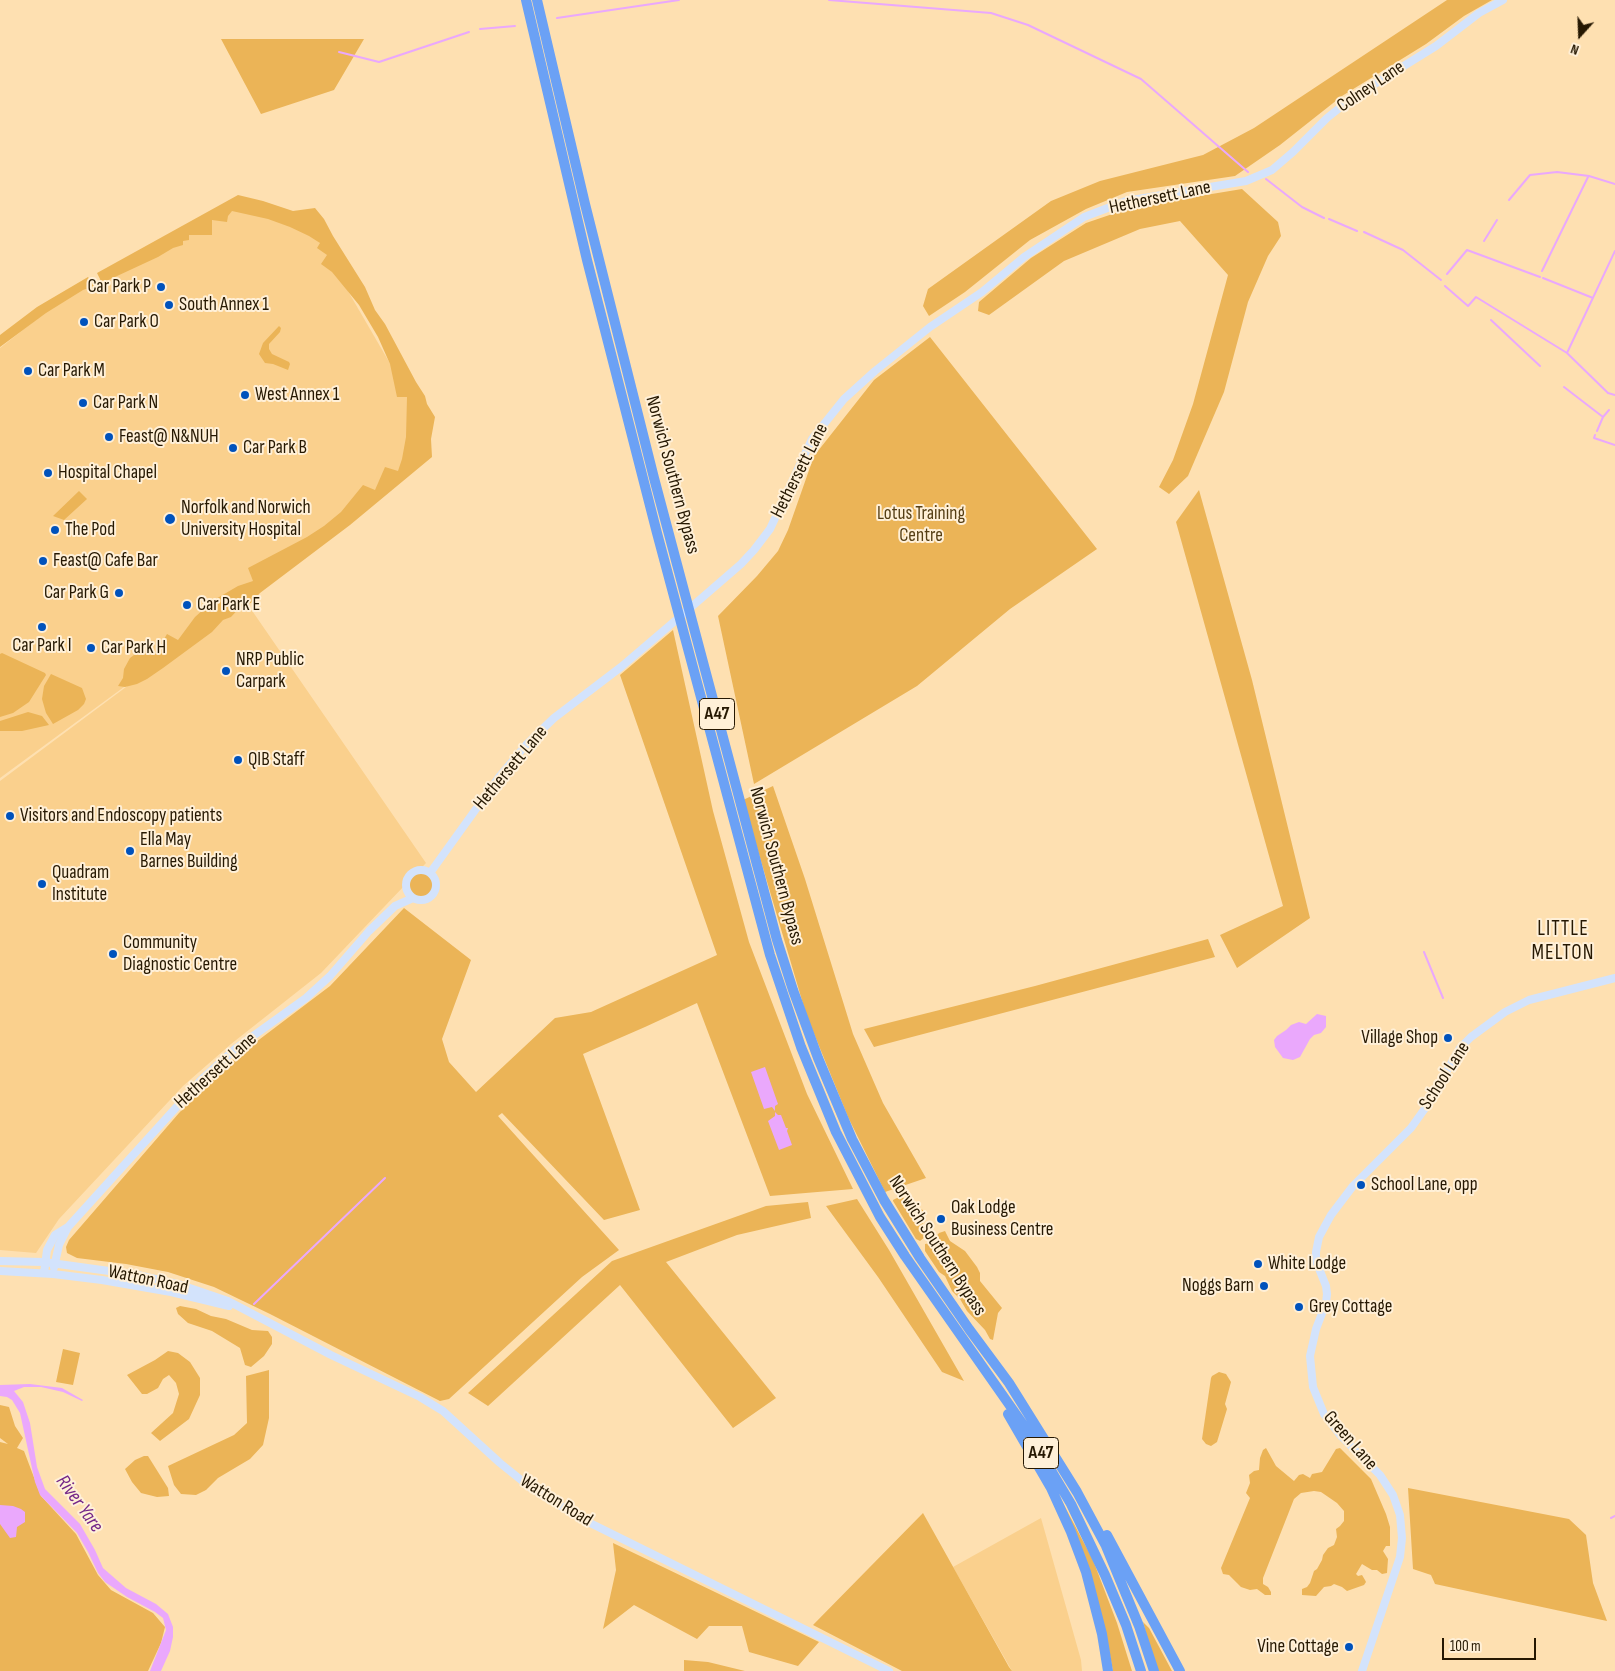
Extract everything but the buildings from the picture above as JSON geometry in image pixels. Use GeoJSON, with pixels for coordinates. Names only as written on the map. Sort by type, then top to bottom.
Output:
{"type":"FeatureCollection","features":[{"type":"Feature","properties":{"kind":"highway","name":"Norwich Southern Bypass"},"geometry":{"type":"LineString","coordinates":[[526,0],[587,260],[654,524],[770,955],[800,1048],[836,1132],[880,1217],[905,1256],[1027,1430],[1056,1477],[1105,1575],[1126,1625],[1141,1671]]}},
{"type":"Feature","properties":{"kind":"highway","name":"Norwich Southern Bypass"},"geometry":{"type":"LineString","coordinates":[[538,0],[583,195],[654,478],[777,940],[818,1058],[852,1139],[884,1200],[920,1258],[1009,1383],[1076,1492],[1106,1546],[1139,1626],[1154,1671]]}},
{"type":"Feature","properties":{"kind":"highway","name":"A47"},"geometry":{"type":"LineString","coordinates":[[905,1256],[955,1336],[1010,1417],[1051,1488],[1071,1532],[1086,1572],[1102,1634],[1108,1671]]}},
{"type":"Feature","properties":{"kind":"highway","name":"A47"},"geometry":{"type":"LineString","coordinates":[[1009,1383],[1062,1459],[1110,1539],[1180,1671]]}},
{"type":"Feature","properties":{"kind":"street","name":"Colney Lane"},"geometry":{"type":"LineString","coordinates":[[1246,181],[1272,170],[1327,118],[1352,98],[1436,46],[1479,13],[1502,0]]}},
{"type":"Feature","properties":{"kind":"street","name":"Hethersett Lane"},"geometry":{"type":"LineString","coordinates":[[430,873],[500,777],[526,745],[554,718],[621,667],[741,564],[770,529],[812,439],[830,414],[875,371],[930,326],[982,292],[1051,238],[1084,217],[1126,201],[1246,181]]}},
{"type":"Feature","properties":{"kind":"street","name":"Hethersett Lane"},"geometry":{"type":"LineString","coordinates":[[54,1263],[59,1245],[68,1226],[176,1106],[235,1049],[306,998],[324,982],[395,906],[406,890],[407,880],[414,872],[424,871],[430,873],[435,883],[433,894],[424,900],[413,898],[395,906]]}},
{"type":"Feature","properties":{"kind":"street"},"geometry":{"type":"LineString","coordinates":[[406,890],[413,898]]}},
{"type":"Feature","properties":{"kind":"street","name":"School Lane"},"geometry":{"type":"LineString","coordinates":[[1353,1186],[1411,1128],[1426,1107],[1460,1048],[1471,1037],[1504,1012],[1529,1000],[1615,978]]}},
{"type":"Feature","properties":{"kind":"street","name":"Green Lane"},"geometry":{"type":"LineString","coordinates":[[1353,1186],[1318,1236],[1316,1261],[1326,1286],[1326,1303],[1316,1329],[1310,1356],[1313,1387],[1324,1414],[1341,1436],[1380,1475],[1393,1495],[1400,1515],[1402,1538],[1400,1557],[1362,1671]]}},
{"type":"Feature","properties":{"kind":"street","name":"Hethersett Lane"},"geometry":{"type":"LineString","coordinates":[[44,1262],[51,1241],[61,1230],[68,1226]]}},
{"type":"Feature","properties":{"kind":"street","name":"Watton Road"},"geometry":{"type":"LineString","coordinates":[[0,1261],[44,1262],[118,1272],[174,1283],[214,1295],[331,1355],[420,1397],[443,1411],[500,1463],[531,1488],[586,1521],[889,1671]]}},
{"type":"Feature","properties":{"kind":"street"},"geometry":{"type":"LineString","coordinates":[[44,1262],[44,1273]]}},
{"type":"Feature","properties":{"kind":"street"},"geometry":{"type":"LineString","coordinates":[[53,1274],[54,1263]]}},
{"type":"Feature","properties":{"kind":"street","name":"Watton Road"},"geometry":{"type":"LineString","coordinates":[[0,1271],[44,1273],[140,1286],[238,1308]]}},
{"type":"Feature","properties":{"kind":"shaded area","name":"Norfolk and Norwich University Hospital"},"geometry":{"type":"Polygon","coordinates":[[[236,206],[316,236],[417,410],[412,461],[154,665],[0,778],[0,348],[61,300],[116,271],[164,249],[236,206]]]}},
{"type":"Feature","properties":{"kind":"shaded area"},"geometry":{"type":"Polygon","coordinates":[[[244,599],[426,863],[321,973],[231,1044],[183,1086],[59,1219],[36,1253],[0,1250],[0,781],[244,599]]]}},
{"type":"Feature","properties":{"kind":"shaded area"},"geometry":{"type":"Polygon","coordinates":[[[1317,1014],[1326,1016],[1326,1027],[1321,1033],[1314,1035],[1310,1039],[1300,1057],[1293,1060],[1283,1058],[1275,1047],[1274,1040],[1277,1036],[1291,1025],[1299,1022],[1306,1024],[1317,1014]]]}},
{"type":"Feature","properties":{"kind":"shaded area"},"geometry":{"type":"Polygon","coordinates":[[[765,1067],[778,1104],[775,1106],[775,1111],[772,1107],[764,1109],[751,1072],[765,1067]]]}},
{"type":"Feature","properties":{"kind":"shaded area"},"geometry":{"type":"Polygon","coordinates":[[[775,1112],[781,1115],[786,1128],[788,1128],[787,1131],[792,1145],[779,1150],[768,1121],[775,1116],[775,1112]]]}},
{"type":"Feature","properties":{"kind":"shaded area"},"geometry":{"type":"Polygon","coordinates":[[[30,1384],[62,1388],[83,1400],[63,1392],[41,1387],[24,1387],[14,1391],[23,1402],[30,1423],[37,1467],[45,1489],[80,1524],[103,1568],[126,1588],[156,1604],[168,1614],[173,1627],[173,1637],[170,1651],[161,1671],[150,1671],[166,1630],[163,1618],[105,1582],[98,1573],[77,1533],[40,1495],[35,1482],[20,1413],[12,1400],[0,1396],[0,1385],[30,1384]]]}},
{"type":"Feature","properties":{"kind":"shaded area"},"geometry":{"type":"Polygon","coordinates":[[[0,1505],[13,1506],[25,1512],[25,1522],[17,1527],[16,1537],[10,1538],[0,1524],[0,1505]]]}},
{"type":"Feature","properties":{"kind":"shaded area"},"geometry":{"type":"Polygon","coordinates":[[[1041,1518],[1081,1660],[1082,1671],[1012,1671],[953,1567],[1041,1518]]]}},
{"type":"Feature","properties":{"kind":"green space"},"geometry":{"type":"Polygon","coordinates":[[[1447,0],[1492,0],[1464,16],[1426,44],[1342,96],[1280,145],[1235,176],[1127,192],[1086,209],[1030,240],[965,292],[929,316],[923,306],[928,289],[1051,201],[1100,181],[1203,155],[1254,128],[1447,0]]]}},
{"type":"Feature","properties":{"kind":"green space"},"geometry":{"type":"Polygon","coordinates":[[[221,39],[364,39],[334,90],[261,114],[221,39]]]}},
{"type":"Feature","properties":{"kind":"green space"},"geometry":{"type":"Polygon","coordinates":[[[1242,189],[1278,222],[1281,236],[1268,256],[1248,302],[1224,392],[1188,476],[1169,494],[1159,487],[1173,460],[1193,404],[1228,275],[1180,221],[1140,229],[1064,261],[989,315],[978,311],[979,302],[1031,258],[1086,223],[1133,207],[1242,189]]]}},
{"type":"Feature","properties":{"kind":"green space"},"geometry":{"type":"Polygon","coordinates":[[[238,195],[293,211],[315,208],[324,219],[365,287],[375,310],[385,324],[435,417],[431,439],[432,457],[350,525],[260,593],[251,603],[243,604],[231,617],[223,620],[212,632],[163,668],[137,684],[125,687],[118,686],[130,658],[142,649],[155,655],[167,634],[178,640],[195,617],[214,600],[238,586],[253,581],[248,568],[324,526],[341,512],[363,485],[375,490],[385,467],[398,471],[402,459],[406,437],[407,397],[397,397],[390,364],[378,337],[359,305],[332,272],[321,264],[327,255],[317,248],[320,243],[309,236],[268,219],[232,211],[228,216],[227,222],[212,220],[212,235],[189,235],[189,240],[183,241],[183,245],[173,248],[102,283],[97,273],[238,195]]]}},
{"type":"Feature","properties":{"kind":"green space"},"geometry":{"type":"Polygon","coordinates":[[[88,277],[94,286],[83,290],[46,313],[0,347],[0,335],[37,307],[88,277]]]}},
{"type":"Feature","properties":{"kind":"green space"},"geometry":{"type":"Polygon","coordinates":[[[279,326],[281,328],[280,332],[269,344],[269,349],[272,354],[289,362],[288,370],[265,363],[259,354],[263,343],[279,326]]]}},
{"type":"Feature","properties":{"kind":"green space","name":"Lotus Training Centre"},"geometry":{"type":"Polygon","coordinates":[[[930,337],[1097,549],[1010,609],[917,686],[754,784],[718,616],[757,576],[778,551],[788,530],[814,456],[874,380],[930,337]]]}},
{"type":"Feature","properties":{"kind":"green space"},"geometry":{"type":"Polygon","coordinates":[[[1199,490],[1252,680],[1310,918],[1237,968],[1220,935],[1283,906],[1176,522],[1199,490]]]}},
{"type":"Feature","properties":{"kind":"green space"},"geometry":{"type":"Polygon","coordinates":[[[79,491],[87,499],[64,520],[53,516],[79,491]]]}},
{"type":"Feature","properties":{"kind":"green space"},"geometry":{"type":"Polygon","coordinates":[[[673,630],[713,811],[749,942],[807,1094],[853,1189],[770,1196],[697,1003],[583,1054],[640,1210],[604,1220],[502,1113],[498,1116],[619,1250],[582,1277],[449,1399],[440,1401],[214,1287],[168,1272],[126,1264],[77,1258],[67,1253],[66,1247],[69,1240],[179,1113],[227,1064],[330,986],[404,908],[471,960],[442,1039],[449,1062],[476,1092],[555,1018],[591,1012],[717,955],[620,675],[673,630]]]}},
{"type":"Feature","properties":{"kind":"green space"},"geometry":{"type":"Polygon","coordinates":[[[2,653],[46,675],[29,702],[13,713],[0,717],[0,654],[2,653]]]}},
{"type":"Feature","properties":{"kind":"green space"},"geometry":{"type":"Polygon","coordinates":[[[51,674],[82,688],[86,699],[78,710],[53,724],[46,713],[42,699],[44,686],[51,674]]]}},
{"type":"Feature","properties":{"kind":"green space"},"geometry":{"type":"Polygon","coordinates":[[[28,712],[42,716],[49,725],[22,731],[0,731],[0,721],[28,712]]]}},
{"type":"Feature","properties":{"kind":"green space"},"geometry":{"type":"Polygon","coordinates":[[[773,786],[805,879],[853,1034],[883,1103],[926,1178],[885,1192],[848,1117],[806,1014],[743,800],[773,786]]]}},
{"type":"Feature","properties":{"kind":"green space"},"geometry":{"type":"Polygon","coordinates":[[[421,873],[429,877],[433,885],[429,893],[421,897],[413,893],[409,885],[413,877],[421,873]]]}},
{"type":"Feature","properties":{"kind":"green space"},"geometry":{"type":"Polygon","coordinates":[[[1208,939],[1215,957],[874,1047],[864,1029],[1035,986],[1208,939]]]}},
{"type":"Feature","properties":{"kind":"green space"},"geometry":{"type":"Polygon","coordinates":[[[901,1196],[923,1210],[922,1229],[927,1233],[920,1241],[916,1239],[893,1201],[901,1196]]]}},
{"type":"Feature","properties":{"kind":"green space"},"geometry":{"type":"Polygon","coordinates":[[[857,1199],[889,1250],[964,1381],[942,1372],[878,1277],[826,1206],[857,1199]]]}},
{"type":"Feature","properties":{"kind":"green space"},"geometry":{"type":"Polygon","coordinates":[[[808,1202],[811,1218],[737,1235],[666,1262],[776,1398],[733,1428],[620,1285],[488,1406],[468,1393],[612,1261],[766,1206],[808,1202]]]}},
{"type":"Feature","properties":{"kind":"green space"},"geometry":{"type":"Polygon","coordinates":[[[945,1231],[950,1241],[965,1251],[977,1267],[980,1273],[980,1281],[1002,1308],[998,1313],[993,1340],[990,1339],[985,1330],[967,1311],[960,1299],[952,1291],[945,1276],[939,1272],[925,1251],[925,1244],[931,1243],[939,1233],[945,1231]]]}},
{"type":"Feature","properties":{"kind":"green space"},"geometry":{"type":"Polygon","coordinates":[[[180,1306],[226,1319],[252,1330],[268,1331],[272,1337],[272,1344],[264,1356],[251,1367],[245,1365],[240,1348],[212,1331],[188,1323],[178,1314],[176,1308],[180,1306]]]}},
{"type":"Feature","properties":{"kind":"green space"},"geometry":{"type":"Polygon","coordinates":[[[63,1349],[80,1353],[73,1385],[56,1382],[63,1349]]]}},
{"type":"Feature","properties":{"kind":"green space"},"geometry":{"type":"Polygon","coordinates":[[[168,1351],[178,1353],[190,1362],[200,1378],[200,1395],[189,1419],[160,1441],[151,1433],[173,1413],[179,1394],[176,1383],[169,1375],[163,1379],[158,1388],[147,1394],[142,1394],[127,1375],[168,1351]]]}},
{"type":"Feature","properties":{"kind":"green space"},"geometry":{"type":"Polygon","coordinates":[[[269,1370],[269,1418],[263,1445],[250,1459],[218,1478],[206,1490],[196,1495],[181,1494],[174,1485],[168,1466],[234,1435],[247,1423],[246,1376],[269,1370]]]}},
{"type":"Feature","properties":{"kind":"green space"},"geometry":{"type":"Polygon","coordinates":[[[1219,1372],[1226,1374],[1231,1382],[1225,1404],[1227,1409],[1217,1442],[1211,1446],[1202,1439],[1211,1378],[1219,1372]]]}},
{"type":"Feature","properties":{"kind":"green space"},"geometry":{"type":"Polygon","coordinates":[[[0,1405],[9,1407],[15,1426],[23,1438],[17,1448],[24,1451],[41,1496],[76,1534],[98,1575],[111,1590],[153,1613],[165,1627],[161,1643],[148,1671],[0,1671],[0,1442],[8,1444],[0,1438],[0,1405]]]}},
{"type":"Feature","properties":{"kind":"green space"},"geometry":{"type":"Polygon","coordinates":[[[1266,1448],[1276,1466],[1294,1481],[1299,1475],[1303,1474],[1310,1478],[1312,1474],[1322,1472],[1336,1449],[1340,1448],[1371,1479],[1390,1527],[1390,1546],[1386,1546],[1383,1551],[1388,1559],[1387,1573],[1382,1574],[1362,1564],[1356,1574],[1358,1576],[1362,1575],[1366,1582],[1364,1585],[1347,1591],[1334,1584],[1324,1587],[1316,1596],[1302,1595],[1302,1589],[1310,1583],[1323,1555],[1328,1548],[1334,1545],[1337,1537],[1336,1529],[1344,1521],[1344,1511],[1337,1503],[1321,1492],[1314,1491],[1301,1493],[1294,1499],[1263,1578],[1263,1584],[1268,1587],[1271,1595],[1265,1595],[1257,1589],[1250,1590],[1241,1587],[1229,1575],[1223,1574],[1221,1568],[1250,1498],[1246,1493],[1250,1483],[1249,1475],[1259,1470],[1260,1458],[1263,1450],[1266,1448]]]}},
{"type":"Feature","properties":{"kind":"green space"},"geometry":{"type":"Polygon","coordinates":[[[148,1456],[168,1488],[169,1496],[157,1497],[141,1493],[132,1482],[125,1469],[135,1460],[148,1456]]]}},
{"type":"Feature","properties":{"kind":"green space"},"geometry":{"type":"Polygon","coordinates":[[[1054,1486],[1093,1560],[1117,1623],[1132,1671],[1113,1671],[1105,1629],[1054,1486]]]}},
{"type":"Feature","properties":{"kind":"green space"},"geometry":{"type":"Polygon","coordinates":[[[1408,1488],[1569,1519],[1586,1535],[1593,1583],[1607,1621],[1435,1584],[1431,1575],[1413,1569],[1408,1488]]]}},
{"type":"Feature","properties":{"kind":"green space"},"geometry":{"type":"Polygon","coordinates":[[[923,1513],[1012,1671],[902,1671],[813,1625],[923,1513]]]}},
{"type":"Feature","properties":{"kind":"green space"},"geometry":{"type":"Polygon","coordinates":[[[613,1543],[819,1642],[798,1666],[749,1652],[742,1626],[709,1626],[697,1639],[634,1605],[603,1629],[616,1570],[613,1543]]]}},
{"type":"Feature","properties":{"kind":"green space"},"geometry":{"type":"Polygon","coordinates":[[[1143,1622],[1149,1628],[1172,1671],[1156,1671],[1143,1622]]]}},
{"type":"Feature","properties":{"kind":"green space"},"geometry":{"type":"Polygon","coordinates":[[[684,1660],[708,1662],[745,1671],[684,1671],[684,1660]]]}},
{"type":"Feature","properties":{"kind":"waterway"},"geometry":{"type":"LineString","coordinates":[[557,18],[679,0]]}},
{"type":"Feature","properties":{"kind":"waterway"},"geometry":{"type":"LineString","coordinates":[[829,0],[991,13],[1028,25],[1141,79],[1248,172]]}},
{"type":"Feature","properties":{"kind":"waterway"},"geometry":{"type":"LineString","coordinates":[[480,29],[515,26]]}},
{"type":"Feature","properties":{"kind":"waterway"},"geometry":{"type":"LineString","coordinates":[[339,52],[379,62],[469,32]]}},
{"type":"Feature","properties":{"kind":"waterway"},"geometry":{"type":"LineString","coordinates":[[1509,200],[1530,175],[1557,172],[1589,176],[1615,184]]}},
{"type":"Feature","properties":{"kind":"waterway"},"geometry":{"type":"LineString","coordinates":[[1542,271],[1588,177]]}},
{"type":"Feature","properties":{"kind":"waterway"},"geometry":{"type":"LineString","coordinates":[[1266,179],[1302,207],[1324,218]]}},
{"type":"Feature","properties":{"kind":"waterway"},"geometry":{"type":"LineString","coordinates":[[1329,219],[1357,231]]}},
{"type":"Feature","properties":{"kind":"waterway"},"geometry":{"type":"LineString","coordinates":[[1484,241],[1497,220]]}},
{"type":"Feature","properties":{"kind":"waterway"},"geometry":{"type":"LineString","coordinates":[[1364,232],[1403,250],[1441,280]]}},
{"type":"Feature","properties":{"kind":"waterway"},"geometry":{"type":"LineString","coordinates":[[1447,274],[1467,250],[1540,277]]}},
{"type":"Feature","properties":{"kind":"waterway"},"geometry":{"type":"LineString","coordinates":[[1567,353],[1615,251]]}},
{"type":"Feature","properties":{"kind":"waterway"},"geometry":{"type":"LineString","coordinates":[[1543,278],[1593,298]]}},
{"type":"Feature","properties":{"kind":"waterway"},"geometry":{"type":"LineString","coordinates":[[1445,286],[1468,306],[1476,297],[1567,353],[1608,393],[1615,395]]}},
{"type":"Feature","properties":{"kind":"waterway"},"geometry":{"type":"LineString","coordinates":[[1491,320],[1540,366]]}},
{"type":"Feature","properties":{"kind":"waterway"},"geometry":{"type":"LineString","coordinates":[[1564,387],[1603,417]]}},
{"type":"Feature","properties":{"kind":"waterway"},"geometry":{"type":"LineString","coordinates":[[1597,431],[1603,417],[1609,410]]}},
{"type":"Feature","properties":{"kind":"waterway"},"geometry":{"type":"LineString","coordinates":[[1595,435],[1594,438],[1615,445]]}},
{"type":"Feature","properties":{"kind":"waterway"},"geometry":{"type":"LineString","coordinates":[[1424,952],[1443,998]]}},
{"type":"Feature","properties":{"kind":"waterway"},"geometry":{"type":"LineString","coordinates":[[254,1304],[385,1178]]}},
{"type":"Feature","properties":{"kind":"waterway"},"geometry":{"type":"LineString","coordinates":[[1611,1518],[1615,1516]]}},
{"type":"Feature","properties":{"kind":"place","name":"Car Park P"},"geometry":{"type":"Point","coordinates":[161,287]}},
{"type":"Feature","properties":{"kind":"place","name":"South Annex 1"},"geometry":{"type":"Point","coordinates":[169,305]}},
{"type":"Feature","properties":{"kind":"place","name":"Car Park O"},"geometry":{"type":"Point","coordinates":[84,322]}},
{"type":"Feature","properties":{"kind":"place","name":"Car Park M"},"geometry":{"type":"Point","coordinates":[28,371]}},
{"type":"Feature","properties":{"kind":"place","name":"West Annex 1"},"geometry":{"type":"Point","coordinates":[245,395]}},
{"type":"Feature","properties":{"kind":"place","name":"Car Park N"},"geometry":{"type":"Point","coordinates":[83,403]}},
{"type":"Feature","properties":{"kind":"place","name":"Feast@ N&NUH"},"geometry":{"type":"Point","coordinates":[109,437]}},
{"type":"Feature","properties":{"kind":"place","name":"Car Park B"},"geometry":{"type":"Point","coordinates":[233,448]}},
{"type":"Feature","properties":{"kind":"place","name":"Hospital Chapel"},"geometry":{"type":"Point","coordinates":[48,473]}},
{"type":"Feature","properties":{"kind":"place","name":"Norfolk and Norwich University Hospital"},"geometry":{"type":"Point","coordinates":[170,519]}},
{"type":"Feature","properties":{"kind":"place","name":"The Pod"},"geometry":{"type":"Point","coordinates":[55,530]}},
{"type":"Feature","properties":{"kind":"place","name":"Feast@ Cafe Bar"},"geometry":{"type":"Point","coordinates":[43,561]}},
{"type":"Feature","properties":{"kind":"place","name":"Car Park G"},"geometry":{"type":"Point","coordinates":[119,593]}},
{"type":"Feature","properties":{"kind":"place","name":"Car Park E"},"geometry":{"type":"Point","coordinates":[187,605]}},
{"type":"Feature","properties":{"kind":"place","name":"Car Park I"},"geometry":{"type":"Point","coordinates":[42,627]}},
{"type":"Feature","properties":{"kind":"place","name":"Car Park H"},"geometry":{"type":"Point","coordinates":[91,648]}},
{"type":"Feature","properties":{"kind":"place","name":"NRP Public Carpark"},"geometry":{"type":"Point","coordinates":[226,671]}},
{"type":"Feature","properties":{"kind":"place","name":"QIB Staff"},"geometry":{"type":"Point","coordinates":[238,760]}},
{"type":"Feature","properties":{"kind":"place","name":"Visitors and Endoscopy patients"},"geometry":{"type":"Point","coordinates":[10,816]}},
{"type":"Feature","properties":{"kind":"place","name":"Ella May Barnes Building"},"geometry":{"type":"Point","coordinates":[130,851]}},
{"type":"Feature","properties":{"kind":"place","name":"Quadram Institute"},"geometry":{"type":"Point","coordinates":[42,884]}},
{"type":"Feature","properties":{"kind":"place","name":"Community Diagnostic Centre"},"geometry":{"type":"Point","coordinates":[113,954]}},
{"type":"Feature","properties":{"kind":"place","name":"Village Shop"},"geometry":{"type":"Point","coordinates":[1448,1038]}},
{"type":"Feature","properties":{"kind":"place","name":"School Lane, opp"},"geometry":{"type":"Point","coordinates":[1361,1185]}},
{"type":"Feature","properties":{"kind":"place","name":"Oak Lodge Business Centre"},"geometry":{"type":"Point","coordinates":[941,1219]}},
{"type":"Feature","properties":{"kind":"place","name":"White Lodge"},"geometry":{"type":"Point","coordinates":[1258,1264]}},
{"type":"Feature","properties":{"kind":"place","name":"Noggs Barn"},"geometry":{"type":"Point","coordinates":[1264,1286]}},
{"type":"Feature","properties":{"kind":"place","name":"Grey Cottage"},"geometry":{"type":"Point","coordinates":[1299,1307]}},
{"type":"Feature","properties":{"kind":"place","name":"Vine Cottage"},"geometry":{"type":"Point","coordinates":[1349,1647]}},
{"type":"Feature","properties":{"kind":"district","name":"LITTLE MELTON"},"geometry":{"type":"Point","coordinates":[1563,942]}},
{"type":"Feature","properties":{"kind":"water label","name":"River Yare"},"geometry":{"type":"Point","coordinates":[79,1504]}}]}
